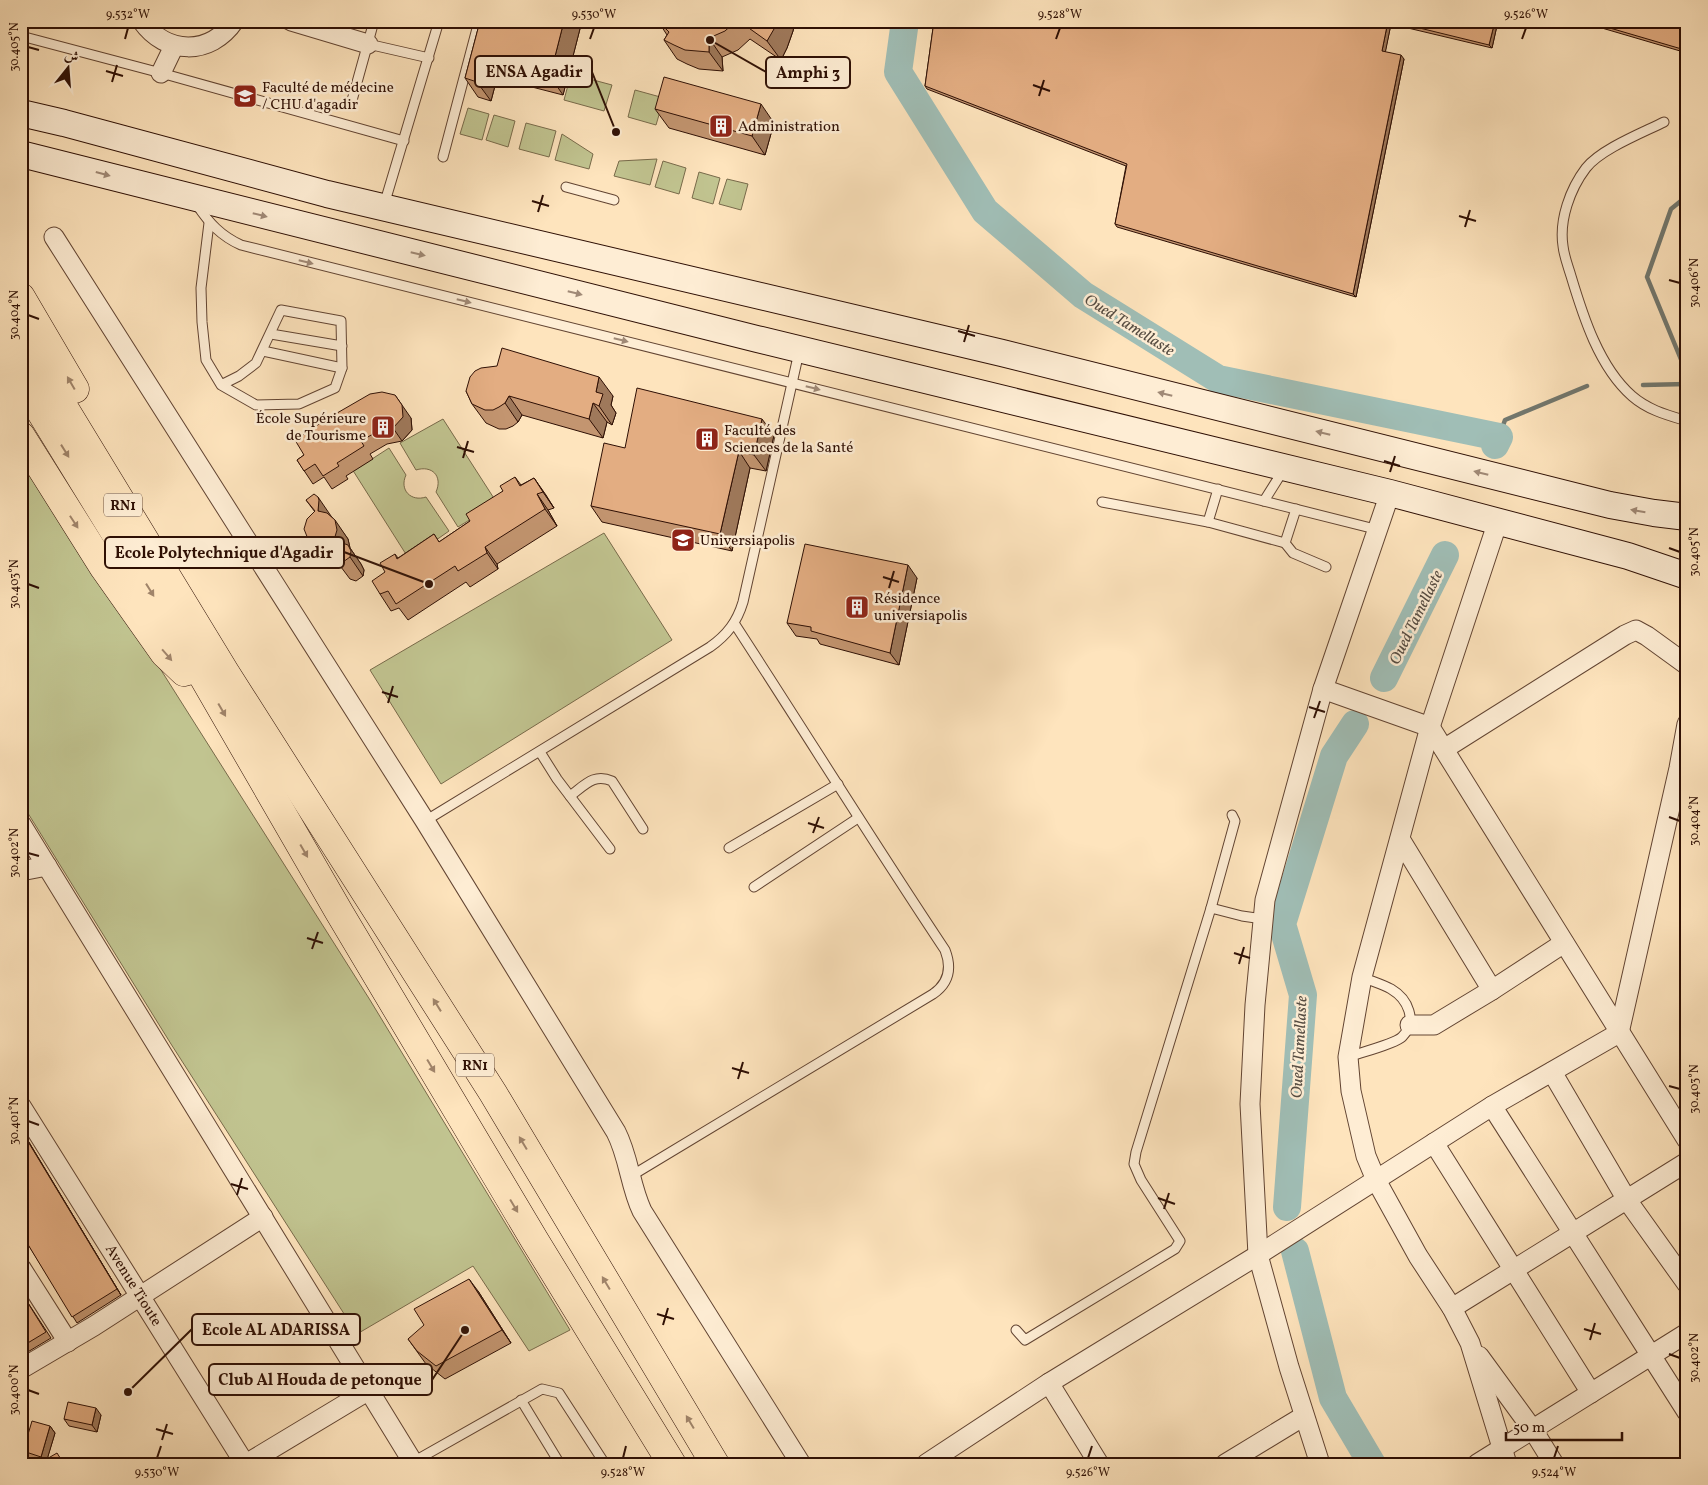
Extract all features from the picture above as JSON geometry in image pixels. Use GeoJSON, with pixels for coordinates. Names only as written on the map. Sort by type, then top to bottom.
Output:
{"type":"FeatureCollection","features":[{"type":"Feature","properties":{"kind":"highway"},"geometry":{"type":"LineString","coordinates":[[21,297],[206,618],[225,672]]}},
{"type":"Feature","properties":{"kind":"highway","name":"RN1"},"geometry":{"type":"LineString","coordinates":[[21,337],[225,672],[493,1093],[715,1464]]}},
{"type":"Feature","properties":{"kind":"highway","name":"RN1"},"geometry":{"type":"LineString","coordinates":[[21,380],[198,668],[339,912],[534,1241],[672,1464]]}},
{"type":"Feature","properties":{"kind":"highway"},"geometry":{"type":"LineString","coordinates":[[21,436],[104,568],[164,653],[184,672],[198,668]]}},
{"type":"Feature","properties":{"kind":"main road"},"geometry":{"type":"LineString","coordinates":[[21,106],[64,123]]}},
{"type":"Feature","properties":{"kind":"main road"},"geometry":{"type":"LineString","coordinates":[[21,113],[327,194],[1002,354],[1610,505],[1687,517]]}},
{"type":"Feature","properties":{"kind":"main road"},"geometry":{"type":"LineString","coordinates":[[21,154],[800,349],[1390,493],[1628,556],[1687,576]]}},
{"type":"Feature","properties":{"kind":"main road"},"geometry":{"type":"LineString","coordinates":[[21,170],[61,163]]}},
{"type":"Feature","properties":{"kind":"street"},"geometry":{"type":"LineString","coordinates":[[142,21],[158,38],[174,46],[189,47],[211,42],[220,36],[234,21]]}},
{"type":"Feature","properties":{"kind":"street"},"geometry":{"type":"LineString","coordinates":[[291,21],[368,44]]}},
{"type":"Feature","properties":{"kind":"street"},"geometry":{"type":"LineString","coordinates":[[161,73],[174,46]]}},
{"type":"Feature","properties":{"kind":"street"},"geometry":{"type":"LineString","coordinates":[[54,237],[425,821],[616,1132],[626,1153],[635,1194],[642,1212],[801,1464]]}},
{"type":"Feature","properties":{"kind":"street"},"geometry":{"type":"LineString","coordinates":[[1320,1464],[1304,1416],[1258,1255],[1250,1104],[1254,1004],[1264,900],[1323,689],[1379,530],[1390,493]]}},
{"type":"Feature","properties":{"kind":"street"},"geometry":{"type":"LineString","coordinates":[[1498,521],[1430,727],[1362,978],[1348,1056],[1351,1092],[1366,1156],[1376,1180],[1418,1256],[1452,1308],[1470,1343],[1533,1430],[1554,1464]]}},
{"type":"Feature","properties":{"kind":"street"},"geometry":{"type":"LineString","coordinates":[[1444,749],[1625,635],[1636,630],[1687,665]]}},
{"type":"Feature","properties":{"kind":"street"},"geometry":{"type":"LineString","coordinates":[[1323,689],[1430,727],[1687,1140]]}},
{"type":"Feature","properties":{"kind":"street"},"geometry":{"type":"LineString","coordinates":[[936,1461],[1049,1383],[1258,1255],[1492,1106],[1619,1033],[1683,769],[1687,724]]}},
{"type":"Feature","properties":{"kind":"street"},"geometry":{"type":"LineString","coordinates":[[24,833],[47,866],[414,1463]]}},
{"type":"Feature","properties":{"kind":"street"},"geometry":{"type":"LineString","coordinates":[[1400,839],[1492,990]]}},
{"type":"Feature","properties":{"kind":"street"},"geometry":{"type":"LineString","coordinates":[[21,871],[47,866]]}},
{"type":"Feature","properties":{"kind":"street"},"geometry":{"type":"LineString","coordinates":[[1410,1025],[1434,1025],[1564,944]]}},
{"type":"Feature","properties":{"kind":"street"},"geometry":{"type":"LineString","coordinates":[[1552,1072],[1627,1200],[1687,1284]]}},
{"type":"Feature","properties":{"kind":"street","name":"Avenue Tioute"},"geometry":{"type":"LineString","coordinates":[[21,1106],[245,1464]]}},
{"type":"Feature","properties":{"kind":"street"},"geometry":{"type":"LineString","coordinates":[[1492,1106],[1687,1412]]}},
{"type":"Feature","properties":{"kind":"street"},"geometry":{"type":"LineString","coordinates":[[1434,1143],[1591,1393]]}},
{"type":"Feature","properties":{"kind":"street"},"geometry":{"type":"LineString","coordinates":[[1452,1308],[1687,1162]]}},
{"type":"Feature","properties":{"kind":"street"},"geometry":{"type":"LineString","coordinates":[[21,1369],[68,1342],[263,1218]]}},
{"type":"Feature","properties":{"kind":"street"},"geometry":{"type":"LineString","coordinates":[[21,1268],[68,1342]]}},
{"type":"Feature","properties":{"kind":"street"},"geometry":{"type":"LineString","coordinates":[[1477,1464],[1505,1456],[1533,1430],[1687,1333]]}},
{"type":"Feature","properties":{"kind":"street"},"geometry":{"type":"LineString","coordinates":[[1470,1343],[1505,1456]]}},
{"type":"Feature","properties":{"kind":"street"},"geometry":{"type":"LineString","coordinates":[[1049,1383],[1099,1464]]}},
{"type":"Feature","properties":{"kind":"street"},"geometry":{"type":"LineString","coordinates":[[245,1464],[369,1390]]}},
{"type":"Feature","properties":{"kind":"street"},"geometry":{"type":"LineString","coordinates":[[1225,1464],[1304,1416]]}},
{"type":"Feature","properties":{"kind":"lane"},"geometry":{"type":"LineString","coordinates":[[351,104],[374,21]]}},
{"type":"Feature","properties":{"kind":"lane"},"geometry":{"type":"LineString","coordinates":[[384,207],[440,21]]}},
{"type":"Feature","properties":{"kind":"lane"},"geometry":{"type":"LineString","coordinates":[[443,157],[479,21]]}},
{"type":"Feature","properties":{"kind":"lane"},"geometry":{"type":"LineString","coordinates":[[21,36],[404,141]]}},
{"type":"Feature","properties":{"kind":"lane"},"geometry":{"type":"LineString","coordinates":[[368,44],[429,58]]}},
{"type":"Feature","properties":{"kind":"lane"},"geometry":{"type":"LineString","coordinates":[[1664,122],[1595,158],[1586,169],[1578,180],[1567,206],[1562,233],[1563,247],[1583,316],[1612,374],[1642,404],[1663,414],[1687,421]]}},
{"type":"Feature","properties":{"kind":"lane"},"geometry":{"type":"LineString","coordinates":[[566,187],[614,200]]}},
{"type":"Feature","properties":{"kind":"lane"},"geometry":{"type":"LineString","coordinates":[[192,198],[209,223],[228,239],[241,245],[1379,530]]}},
{"type":"Feature","properties":{"kind":"lane"},"geometry":{"type":"LineString","coordinates":[[209,223],[201,288],[202,322],[206,360],[221,384],[256,405],[299,404],[335,388],[342,368],[341,320],[282,310],[256,362],[239,376],[221,384]]}},
{"type":"Feature","properties":{"kind":"lane"},"geometry":{"type":"LineString","coordinates":[[271,334],[342,346]]}},
{"type":"Feature","properties":{"kind":"lane"},"geometry":{"type":"LineString","coordinates":[[425,821],[710,648],[728,633],[743,602],[800,349]]}},
{"type":"Feature","properties":{"kind":"lane"},"geometry":{"type":"LineString","coordinates":[[263,351],[342,368]]}},
{"type":"Feature","properties":{"kind":"lane"},"geometry":{"type":"LineString","coordinates":[[1264,501],[1285,468]]}},
{"type":"Feature","properties":{"kind":"lane"},"geometry":{"type":"LineString","coordinates":[[1208,522],[1218,489]]}},
{"type":"Feature","properties":{"kind":"lane"},"geometry":{"type":"LineString","coordinates":[[1102,502],[1208,522],[1285,543],[1293,553],[1326,567]]}},
{"type":"Feature","properties":{"kind":"lane"},"geometry":{"type":"LineString","coordinates":[[1285,543],[1296,509]]}},
{"type":"Feature","properties":{"kind":"lane"},"geometry":{"type":"LineString","coordinates":[[631,1176],[933,994],[945,982],[949,966],[944,950],[734,623]]}},
{"type":"Feature","properties":{"kind":"lane"},"geometry":{"type":"LineString","coordinates":[[540,752],[610,849]]}},
{"type":"Feature","properties":{"kind":"lane"},"geometry":{"type":"LineString","coordinates":[[570,796],[596,778],[612,781],[643,829]]}},
{"type":"Feature","properties":{"kind":"lane"},"geometry":{"type":"LineString","coordinates":[[729,848],[838,784]]}},
{"type":"Feature","properties":{"kind":"lane"},"geometry":{"type":"LineString","coordinates":[[1016,1330],[1025,1340],[1175,1248],[1180,1241],[1141,1180],[1134,1164],[1211,908],[1235,821],[1232,815]]}},
{"type":"Feature","properties":{"kind":"lane"},"geometry":{"type":"LineString","coordinates":[[754,887],[858,818]]}},
{"type":"Feature","properties":{"kind":"lane"},"geometry":{"type":"LineString","coordinates":[[1211,908],[1263,919]]}},
{"type":"Feature","properties":{"kind":"lane"},"geometry":{"type":"LineString","coordinates":[[1348,1056],[1402,1038],[1410,1025],[1410,1011],[1402,998],[1390,988],[1362,978]]}},
{"type":"Feature","properties":{"kind":"lane"},"geometry":{"type":"LineString","coordinates":[[414,1463],[521,1400],[542,1390],[559,1393],[605,1464]]}},
{"type":"Feature","properties":{"kind":"lane"},"geometry":{"type":"LineString","coordinates":[[521,1400],[560,1464]]}},
{"type":"Feature","properties":{"kind":"green space"},"geometry":{"type":"Polygon","coordinates":[[[571,74],[612,85],[604,111],[564,100],[571,74]]]}},
{"type":"Feature","properties":{"kind":"green space"},"geometry":{"type":"Polygon","coordinates":[[[635,90],[664,98],[656,125],[628,117],[635,90]]]}},
{"type":"Feature","properties":{"kind":"green space"},"geometry":{"type":"Polygon","coordinates":[[[468,108],[489,114],[482,140],[460,134],[468,108]]]}},
{"type":"Feature","properties":{"kind":"green space"},"geometry":{"type":"Polygon","coordinates":[[[494,115],[515,121],[508,147],[486,140],[494,115]]]}},
{"type":"Feature","properties":{"kind":"green space"},"geometry":{"type":"Polygon","coordinates":[[[526,123],[556,131],[549,157],[519,149],[526,123]]]}},
{"type":"Feature","properties":{"kind":"green space"},"geometry":{"type":"Polygon","coordinates":[[[562,134],[593,154],[589,169],[555,160],[562,134]]]}},
{"type":"Feature","properties":{"kind":"green space"},"geometry":{"type":"Polygon","coordinates":[[[657,159],[650,185],[614,176],[619,161],[657,159]]]}},
{"type":"Feature","properties":{"kind":"green space"},"geometry":{"type":"Polygon","coordinates":[[[663,161],[686,168],[679,194],[655,187],[663,161]]]}},
{"type":"Feature","properties":{"kind":"green space"},"geometry":{"type":"Polygon","coordinates":[[[699,172],[720,178],[713,204],[692,198],[699,172]]]}},
{"type":"Feature","properties":{"kind":"green space"},"geometry":{"type":"Polygon","coordinates":[[[727,179],[748,184],[741,210],[719,204],[727,179]]]}},
{"type":"Feature","properties":{"kind":"green space"},"geometry":{"type":"Polygon","coordinates":[[[443,419],[497,503],[458,527],[436,492],[438,481],[435,473],[427,469],[416,470],[400,443],[443,419]]]}},
{"type":"Feature","properties":{"kind":"green space"},"geometry":{"type":"Polygon","coordinates":[[[389,448],[406,475],[404,480],[405,490],[416,498],[426,497],[449,531],[409,559],[352,469],[355,470],[389,448]]]}},
{"type":"Feature","properties":{"kind":"green space"},"geometry":{"type":"Polygon","coordinates":[[[21,449],[370,1000],[570,1330],[529,1351],[473,1266],[357,1334],[171,1044],[21,802],[21,449]]]}},
{"type":"Feature","properties":{"kind":"green space"},"geometry":{"type":"Polygon","coordinates":[[[604,533],[672,640],[441,784],[370,670],[604,533]]]}},
{"type":"Feature","properties":{"kind":"building"},"geometry":{"type":"Polygon","coordinates":[[[480,21],[564,21],[550,76],[484,59],[477,82],[465,78],[480,21]]]}},
{"type":"Feature","properties":{"kind":"building"},"geometry":{"type":"Polygon","coordinates":[[[658,21],[736,21],[725,31],[709,38],[709,52],[685,50],[664,40],[669,32],[658,21]]]}},
{"type":"Feature","properties":{"kind":"building"},"geometry":{"type":"Polygon","coordinates":[[[739,21],[776,21],[767,41],[739,21]]]}},
{"type":"Feature","properties":{"kind":"building"},"geometry":{"type":"Polygon","coordinates":[[[934,21],[1388,21],[1382,51],[1401,55],[1353,294],[1115,224],[1127,164],[925,86],[934,21]]]}},
{"type":"Feature","properties":{"kind":"building"},"geometry":{"type":"Polygon","coordinates":[[[1391,21],[1495,21],[1489,45],[1391,21]]]}},
{"type":"Feature","properties":{"kind":"building"},"geometry":{"type":"Polygon","coordinates":[[[1586,21],[1687,21],[1687,44],[1685,50],[1586,21]]]}},
{"type":"Feature","properties":{"kind":"building"},"geometry":{"type":"Polygon","coordinates":[[[664,77],[761,104],[752,136],[655,109],[664,77]]]}},
{"type":"Feature","properties":{"kind":"building"},"geometry":{"type":"Polygon","coordinates":[[[502,348],[599,377],[596,392],[603,394],[599,406],[593,403],[589,419],[509,396],[505,403],[493,410],[485,410],[472,404],[466,391],[470,377],[481,368],[497,366],[502,348]]]}},
{"type":"Feature","properties":{"kind":"building"},"geometry":{"type":"Polygon","coordinates":[[[637,388],[762,419],[754,455],[739,451],[720,534],[591,506],[604,443],[625,448],[637,388]]]}},
{"type":"Feature","properties":{"kind":"building"},"geometry":{"type":"Polygon","coordinates":[[[382,392],[395,395],[402,405],[403,417],[393,428],[378,431],[361,441],[364,446],[337,463],[339,466],[323,476],[315,464],[304,471],[297,460],[304,455],[295,440],[370,394],[382,392]]]}},
{"type":"Feature","properties":{"kind":"building"},"geometry":{"type":"Polygon","coordinates":[[[515,477],[520,486],[534,478],[543,492],[537,494],[545,509],[485,547],[487,553],[458,571],[455,566],[396,604],[388,591],[380,594],[372,581],[385,572],[380,563],[395,554],[397,559],[434,534],[439,542],[470,521],[466,514],[503,491],[500,486],[515,477]]]}},
{"type":"Feature","properties":{"kind":"building"},"geometry":{"type":"Polygon","coordinates":[[[314,494],[319,500],[318,511],[327,513],[335,520],[337,530],[334,540],[348,545],[351,551],[350,557],[343,562],[336,560],[332,555],[331,545],[317,544],[308,539],[304,529],[307,519],[315,511],[306,500],[314,494]]]}},
{"type":"Feature","properties":{"kind":"building","name":"Résidence universiapolis"},"geometry":{"type":"Polygon","coordinates":[[[805,544],[908,565],[890,653],[811,631],[811,627],[787,623],[805,544]]]}},
{"type":"Feature","properties":{"kind":"building"},"geometry":{"type":"Polygon","coordinates":[[[21,1130],[117,1289],[72,1317],[21,1233],[21,1130]]]}},
{"type":"Feature","properties":{"kind":"building"},"geometry":{"type":"Polygon","coordinates":[[[469,1279],[502,1330],[436,1366],[417,1351],[408,1339],[424,1325],[414,1309],[469,1279]]]}},
{"type":"Feature","properties":{"kind":"building"},"geometry":{"type":"Polygon","coordinates":[[[21,1292],[46,1332],[21,1347],[21,1292]]]}},
{"type":"Feature","properties":{"kind":"building"},"geometry":{"type":"Polygon","coordinates":[[[68,1402],[96,1408],[92,1425],[64,1419],[68,1402]]]}},
{"type":"Feature","properties":{"kind":"building"},"geometry":{"type":"Polygon","coordinates":[[[32,1421],[50,1426],[41,1457],[23,1451],[32,1421]]]}},
{"type":"Feature","properties":{"kind":"building"},"geometry":{"type":"Polygon","coordinates":[[[57,1453],[64,1464],[38,1464],[57,1453]]]}},
{"type":"Feature","properties":{"kind":"waterway","name":"Oued Tamellaste"},"geometry":{"type":"LineString","coordinates":[[905,21],[898,72],[985,211],[1083,295],[1218,379],[1499,437],[1495,445]]}},
{"type":"Feature","properties":{"kind":"waterway"},"geometry":{"type":"LineString","coordinates":[[1687,196],[1671,209],[1647,277],[1687,374]]}},
{"type":"Feature","properties":{"kind":"waterway"},"geometry":{"type":"LineString","coordinates":[[1643,385],[1687,384]]}},
{"type":"Feature","properties":{"kind":"waterway"},"geometry":{"type":"LineString","coordinates":[[1499,437],[1505,420],[1587,386]]}},
{"type":"Feature","properties":{"kind":"waterway","name":"Oued Tamellaste"},"geometry":{"type":"LineString","coordinates":[[1384,678],[1445,555]]}},
{"type":"Feature","properties":{"kind":"waterway","name":"Oued Tamellaste"},"geometry":{"type":"LineString","coordinates":[[1287,1207],[1303,995],[1282,924],[1334,756],[1355,724]]}},
{"type":"Feature","properties":{"kind":"waterway","name":"Oued Tamellaste"},"geometry":{"type":"LineString","coordinates":[[1295,1251],[1333,1398],[1372,1464]]}},
{"type":"Feature","properties":{"kind":"place","name":"Amphi 3"},"geometry":{"type":"Point","coordinates":[710,40]}},
{"type":"Feature","properties":{"kind":"place","name":"Faculté de médecine / CHU d'agadir"},"geometry":{"type":"Point","coordinates":[245,96]}},
{"type":"Feature","properties":{"kind":"place","name":"Administration"},"geometry":{"type":"Point","coordinates":[721,126]}},
{"type":"Feature","properties":{"kind":"place","name":"ENSA Agadir"},"geometry":{"type":"Point","coordinates":[616,132]}},
{"type":"Feature","properties":{"kind":"place","name":"École Supérieure de Tourisme"},"geometry":{"type":"Point","coordinates":[383,427]}},
{"type":"Feature","properties":{"kind":"place","name":"Faculté des Sciences de la Santé"},"geometry":{"type":"Point","coordinates":[707,439]}},
{"type":"Feature","properties":{"kind":"place","name":"Universiapolis"},"geometry":{"type":"Point","coordinates":[683,540]}},
{"type":"Feature","properties":{"kind":"place","name":"Ecole Polytechnique d'Agadir"},"geometry":{"type":"Point","coordinates":[429,584]}},
{"type":"Feature","properties":{"kind":"place","name":"Résidence universiapolis"},"geometry":{"type":"Point","coordinates":[857,607]}},
{"type":"Feature","properties":{"kind":"place","name":"Club Al Houda de petonque"},"geometry":{"type":"Point","coordinates":[465,1330]}},
{"type":"Feature","properties":{"kind":"place","name":"Ecole AL ADARISSA"},"geometry":{"type":"Point","coordinates":[128,1392]}}]}
